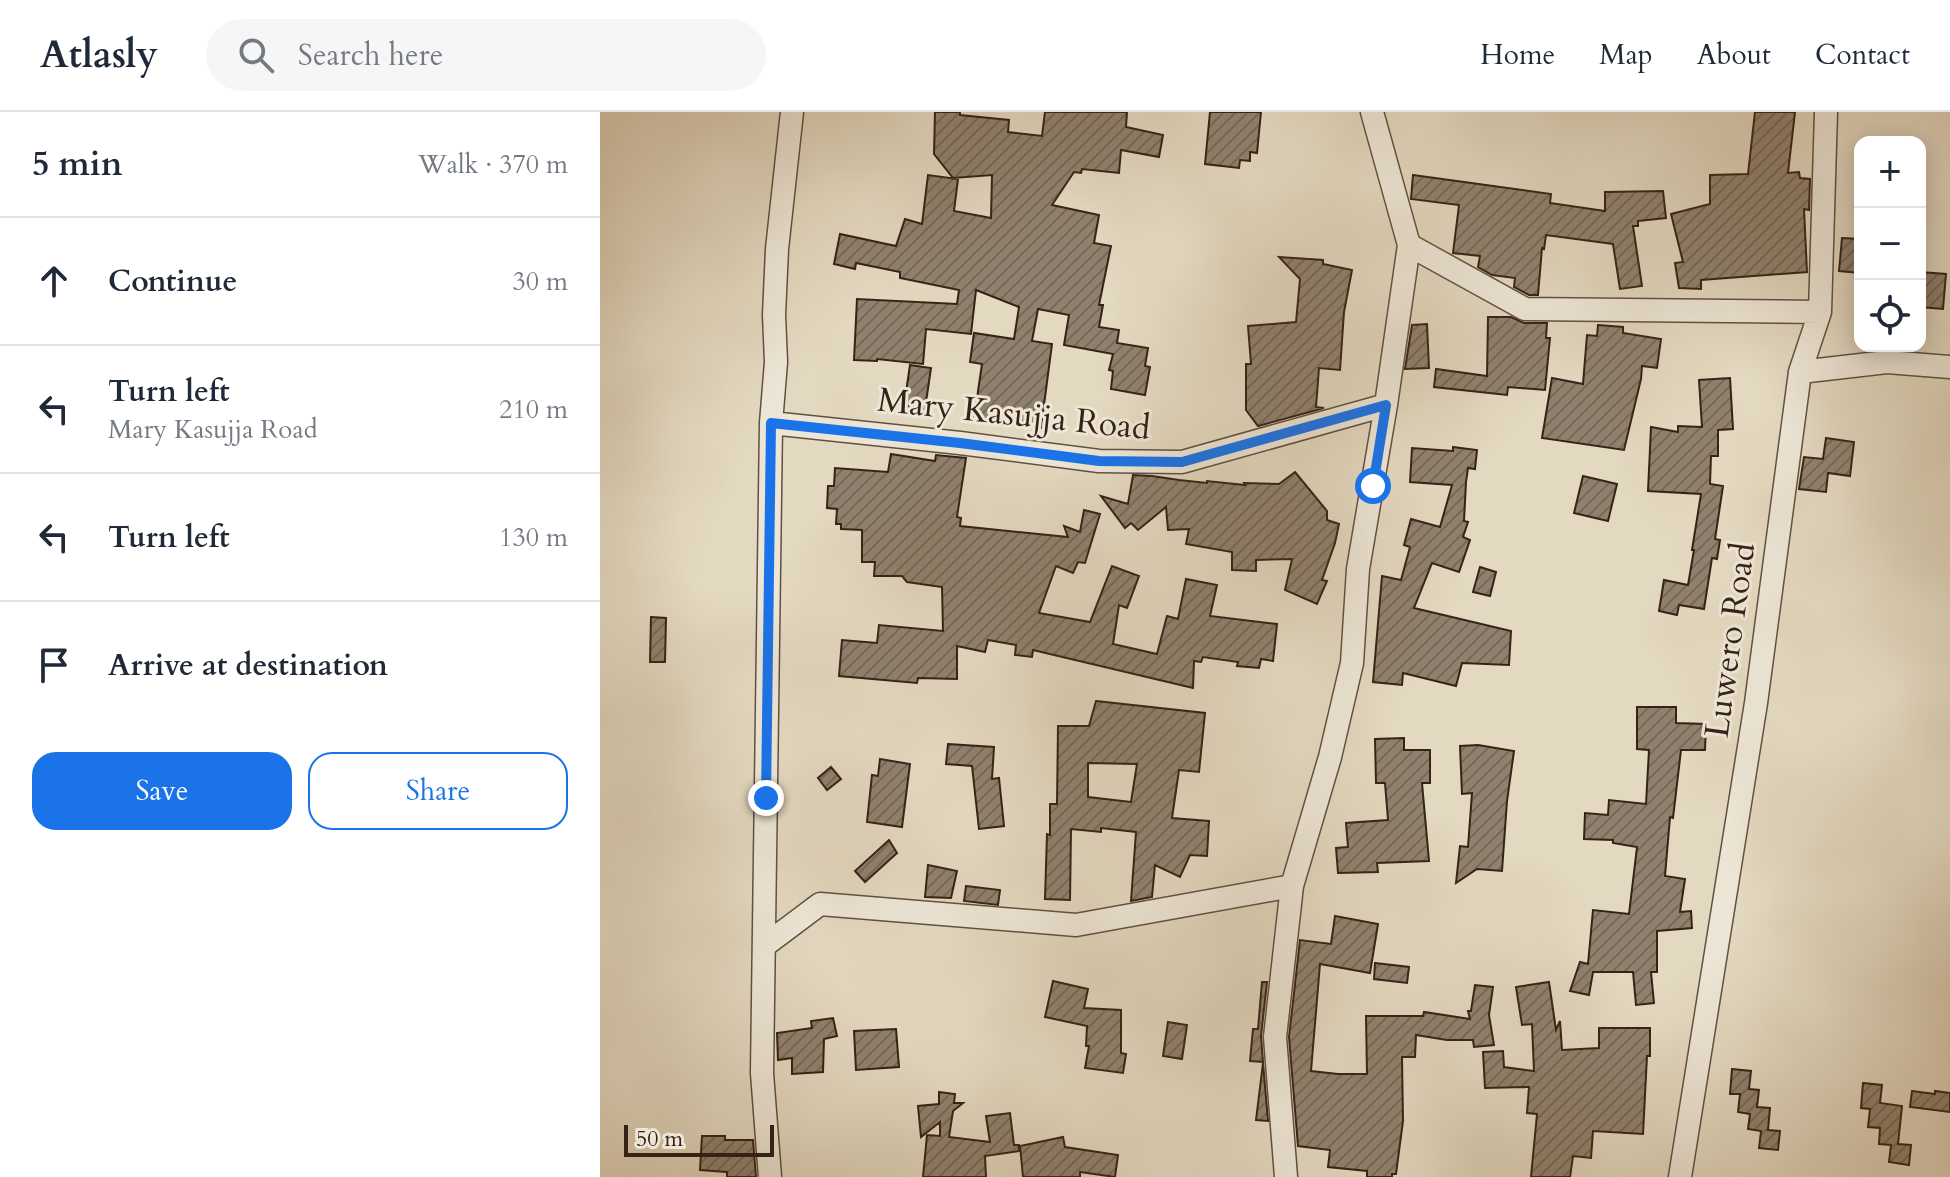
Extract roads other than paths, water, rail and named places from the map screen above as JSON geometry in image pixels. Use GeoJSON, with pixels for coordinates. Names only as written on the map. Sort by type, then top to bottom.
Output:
{"type":"FeatureCollection","features":[{"type":"Feature","properties":{"kind":"street"},"geometry":{"type":"LineString","coordinates":[[770,1177],[762,1073],[771,423],[776,362],[774,315],[777,249],[792,112]]}},
{"type":"Feature","properties":{"kind":"street"},"geometry":{"type":"LineString","coordinates":[[1286,1177],[1275,1037],[1292,886],[1330,757],[1352,663],[1358,569],[1409,245],[1372,112]]}},
{"type":"Feature","properties":{"kind":"street","name":"Luwero Road"},"geometry":{"type":"LineString","coordinates":[[1680,1177],[1756,703],[1800,372],[1820,312],[1826,112]]}},
{"type":"Feature","properties":{"kind":"street"},"geometry":{"type":"LineString","coordinates":[[1409,245],[1525,309],[1820,312]]}},
{"type":"Feature","properties":{"kind":"street"},"geometry":{"type":"LineString","coordinates":[[1800,372],[1887,362],[1950,367]]}},
{"type":"Feature","properties":{"kind":"street","name":"Mary Kasujja Road"},"geometry":{"type":"LineString","coordinates":[[771,423],[1099,461],[1182,462],[1386,405]]}},
{"type":"Feature","properties":{"kind":"street"},"geometry":{"type":"LineString","coordinates":[[764,946],[820,904],[1076,925],[1292,886]]}}]}
